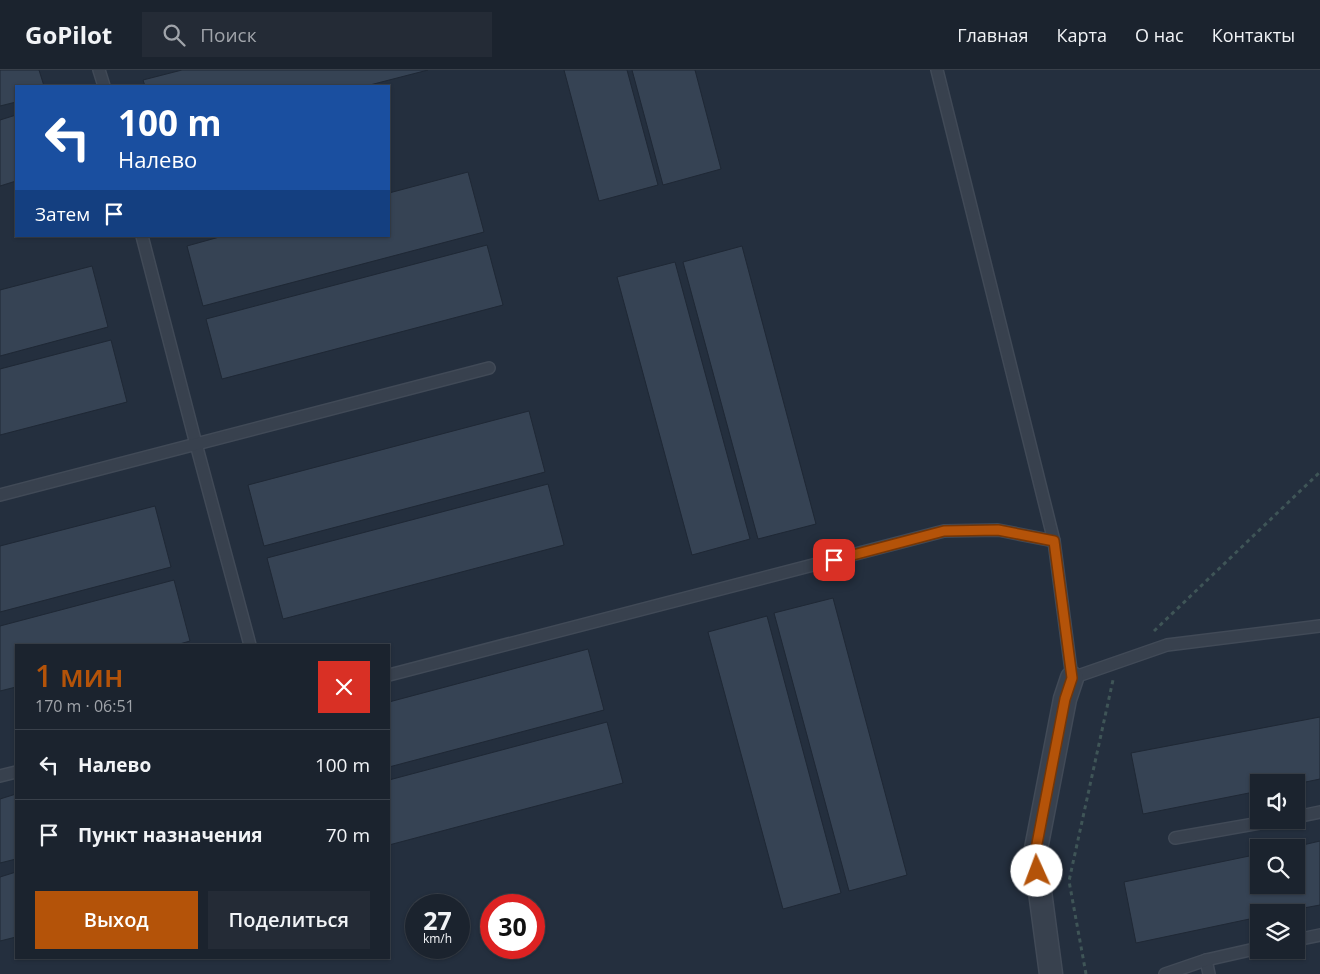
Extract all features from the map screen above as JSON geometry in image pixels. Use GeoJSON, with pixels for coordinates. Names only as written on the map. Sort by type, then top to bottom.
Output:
{"type":"FeatureCollection","features":[{"type":"Feature","properties":{"kind":"street"},"geometry":{"type":"LineString","coordinates":[[1051,974],[1035,854],[1065,699],[1072,678]]}},
{"type":"Feature","properties":{"kind":"lane"},"geometry":{"type":"LineString","coordinates":[[100,70],[104,85]]}},
{"type":"Feature","properties":{"kind":"lane"},"geometry":{"type":"LineString","coordinates":[[937,70],[1054,541],[1072,678],[1167,645],[1320,626]]}},
{"type":"Feature","properties":{"kind":"lane"},"geometry":{"type":"LineString","coordinates":[[142,237],[250,644]]}},
{"type":"Feature","properties":{"kind":"lane"},"geometry":{"type":"LineString","coordinates":[[0,495],[489,368]]}},
{"type":"Feature","properties":{"kind":"lane"},"geometry":{"type":"LineString","coordinates":[[390,675],[944,531],[998,530],[1054,541]]}},
{"type":"Feature","properties":{"kind":"lane"},"geometry":{"type":"LineString","coordinates":[[0,776],[15,772]]}},
{"type":"Feature","properties":{"kind":"lane"},"geometry":{"type":"LineString","coordinates":[[1305,815],[1320,812]]}},
{"type":"Feature","properties":{"kind":"lane"},"geometry":{"type":"LineString","coordinates":[[1175,838],[1250,825]]}},
{"type":"Feature","properties":{"kind":"lane"},"geometry":{"type":"LineString","coordinates":[[1305,938],[1320,935]]}},
{"type":"Feature","properties":{"kind":"lane"},"geometry":{"type":"LineString","coordinates":[[1165,974],[1206,960],[1250,950]]}},
{"type":"Feature","properties":{"kind":"lane"},"geometry":{"type":"LineString","coordinates":[[1206,960],[1209,974]]}},
{"type":"Feature","properties":{"kind":"path"},"geometry":{"type":"LineString","coordinates":[[1150,634],[1320,472]]}},
{"type":"Feature","properties":{"kind":"path"},"geometry":{"type":"LineString","coordinates":[[1086,974],[1069,881],[1116,667],[1122,661]]}},
{"type":"Feature","properties":{"kind":"building"},"geometry":{"type":"Polygon","coordinates":[[[0,70],[39,70],[44,85],[15,85],[15,102],[0,106],[0,70]]]}},
{"type":"Feature","properties":{"kind":"building"},"geometry":{"type":"Polygon","coordinates":[[[182,70],[428,70],[370,85],[145,85],[143,80],[182,70]]]}},
{"type":"Feature","properties":{"kind":"building"},"geometry":{"type":"Polygon","coordinates":[[[564,70],[627,70],[658,185],[599,201],[564,70]]]}},
{"type":"Feature","properties":{"kind":"building"},"geometry":{"type":"Polygon","coordinates":[[[632,70],[695,70],[721,169],[663,185],[632,70]]]}},
{"type":"Feature","properties":{"kind":"building"},"geometry":{"type":"Polygon","coordinates":[[[15,115],[15,181],[0,186],[0,120],[15,115]]]}},
{"type":"Feature","properties":{"kind":"building"},"geometry":{"type":"Polygon","coordinates":[[[468,172],[484,232],[203,306],[187,246],[219,237],[390,237],[390,193],[468,172]]]}},
{"type":"Feature","properties":{"kind":"building"},"geometry":{"type":"Polygon","coordinates":[[[487,245],[503,305],[222,379],[206,319],[487,245]]]}},
{"type":"Feature","properties":{"kind":"building"},"geometry":{"type":"Polygon","coordinates":[[[742,246],[816,524],[758,539],[683,262],[742,246]]]}},
{"type":"Feature","properties":{"kind":"building"},"geometry":{"type":"Polygon","coordinates":[[[675,262],[750,539],[692,555],[617,277],[675,262]]]}},
{"type":"Feature","properties":{"kind":"building"},"geometry":{"type":"Polygon","coordinates":[[[92,266],[108,327],[0,356],[0,290],[92,266]]]}},
{"type":"Feature","properties":{"kind":"building"},"geometry":{"type":"Polygon","coordinates":[[[111,340],[127,402],[0,435],[0,369],[111,340]]]}},
{"type":"Feature","properties":{"kind":"building"},"geometry":{"type":"Polygon","coordinates":[[[529,411],[545,472],[264,546],[248,485],[529,411]]]}},
{"type":"Feature","properties":{"kind":"building"},"geometry":{"type":"Polygon","coordinates":[[[548,484],[564,545],[283,619],[267,558],[548,484]]]}},
{"type":"Feature","properties":{"kind":"building"},"geometry":{"type":"Polygon","coordinates":[[[155,506],[171,567],[0,612],[0,546],[155,506]]]}},
{"type":"Feature","properties":{"kind":"building"},"geometry":{"type":"Polygon","coordinates":[[[174,580],[190,641],[180,644],[15,644],[15,687],[0,691],[0,626],[174,580]]]}},
{"type":"Feature","properties":{"kind":"building"},"geometry":{"type":"Polygon","coordinates":[[[833,598],[907,875],[849,891],[774,613],[833,598]]]}},
{"type":"Feature","properties":{"kind":"building"},"geometry":{"type":"Polygon","coordinates":[[[767,616],[841,893],[783,909],[708,632],[767,616]]]}},
{"type":"Feature","properties":{"kind":"building"},"geometry":{"type":"Polygon","coordinates":[[[588,649],[604,710],[390,767],[390,702],[588,649]]]}},
{"type":"Feature","properties":{"kind":"building"},"geometry":{"type":"Polygon","coordinates":[[[1320,717],[1320,779],[1305,782],[1305,774],[1250,774],[1250,793],[1143,814],[1131,753],[1320,717]]]}},
{"type":"Feature","properties":{"kind":"building"},"geometry":{"type":"Polygon","coordinates":[[[607,722],[623,783],[390,845],[390,780],[607,722]]]}},
{"type":"Feature","properties":{"kind":"building"},"geometry":{"type":"Polygon","coordinates":[[[15,794],[15,859],[0,863],[0,799],[15,794]]]}},
{"type":"Feature","properties":{"kind":"building"},"geometry":{"type":"Polygon","coordinates":[[[1320,841],[1320,905],[1305,908],[1305,904],[1250,904],[1250,919],[1136,943],[1124,882],[1250,856],[1250,894],[1305,894],[1305,844],[1320,841]]]}},
{"type":"Feature","properties":{"kind":"building"},"geometry":{"type":"Polygon","coordinates":[[[15,872],[15,937],[0,941],[0,877],[15,872]]]}},
{"type":"Feature","properties":{"kind":"route"},"geometry":{"type":"LineString","coordinates":[[834,560],[944,531],[998,530],[1054,541],[1072,678],[1065,699],[1035,854],[1037,871]]}}]}
